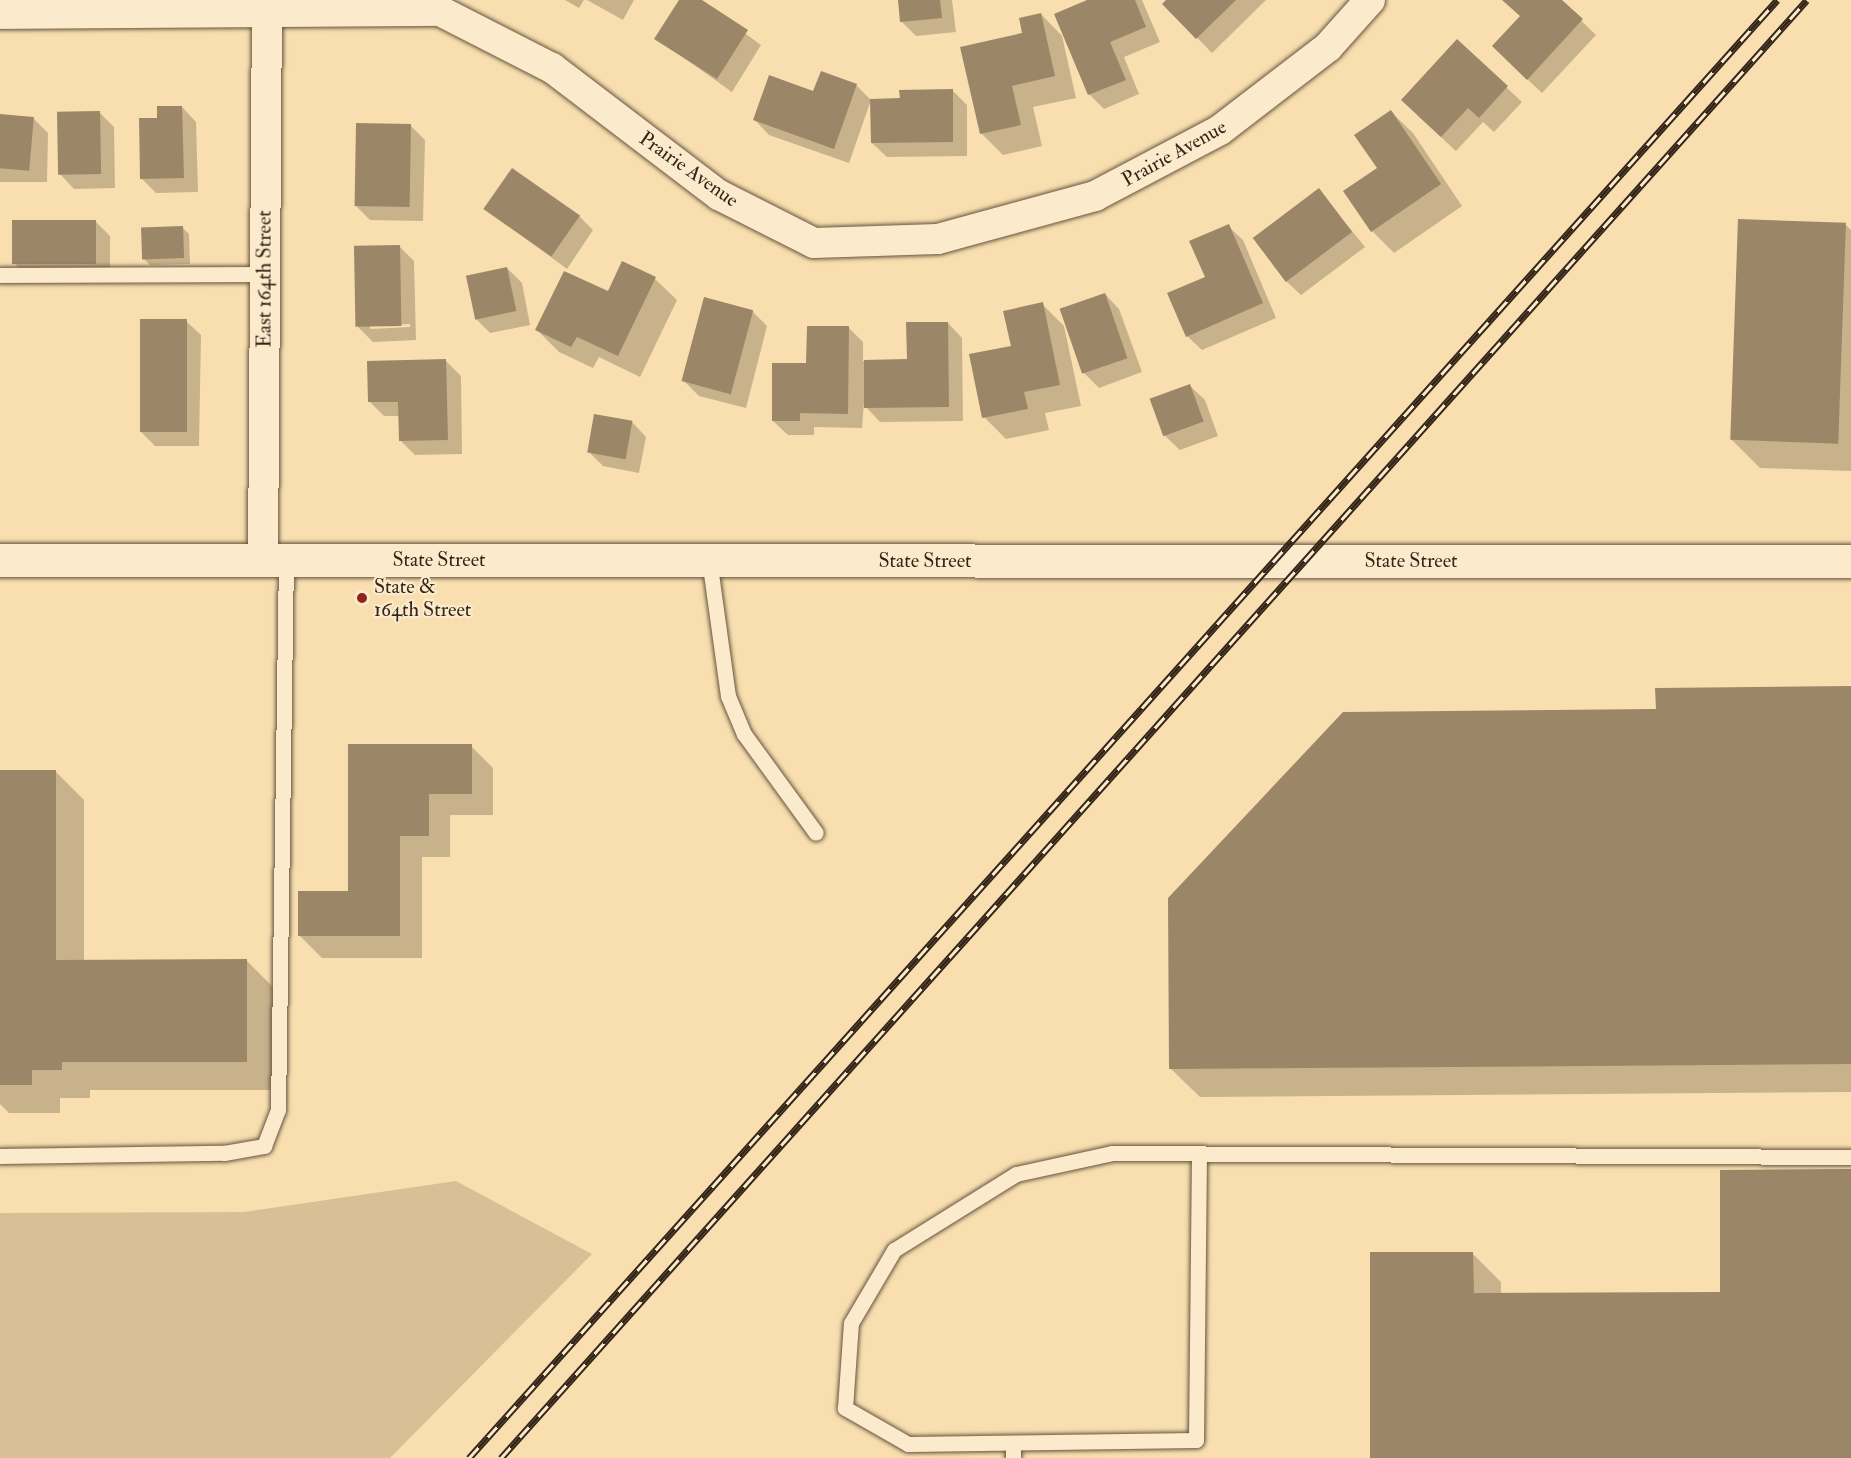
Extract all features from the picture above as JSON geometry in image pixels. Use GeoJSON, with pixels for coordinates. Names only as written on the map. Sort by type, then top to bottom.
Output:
{"type":"FeatureCollection","features":[{"type":"Feature","properties":{"kind":"street","name":"Prairie Avenue"},"geometry":{"type":"LineString","coordinates":[[0,14],[266,6],[441,11],[552,68],[719,195],[814,243],[938,239],[1095,196],[1220,130],[1328,47],[1370,0]]}},
{"type":"Feature","properties":{"kind":"street","name":"East 164th Street"},"geometry":{"type":"LineString","coordinates":[[266,6],[264,274],[275,559]]}},
{"type":"Feature","properties":{"kind":"street","name":"State Street"},"geometry":{"type":"LineString","coordinates":[[0,560],[1851,561]]}},
{"type":"Feature","properties":{"kind":"lane"},"geometry":{"type":"LineString","coordinates":[[0,275],[264,274]]}},
{"type":"Feature","properties":{"kind":"lane"},"geometry":{"type":"LineString","coordinates":[[0,1156],[224,1153],[264,1146],[278,1110],[275,559]]}},
{"type":"Feature","properties":{"kind":"lane"},"geometry":{"type":"LineString","coordinates":[[709,560],[728,696],[744,734],[816,833]]}},
{"type":"Feature","properties":{"kind":"lane"},"geometry":{"type":"LineString","coordinates":[[1199,1153],[1196,1440],[1013,1450],[908,1444],[845,1408],[851,1323],[894,1250],[1016,1174],[1112,1153],[1199,1153],[1851,1157]]}},
{"type":"Feature","properties":{"kind":"shaded area"},"geometry":{"type":"Polygon","coordinates":[[[456,1181],[592,1254],[390,1458],[0,1458],[0,1213],[244,1212],[456,1181]]]}},
{"type":"Feature","properties":{"kind":"building"},"geometry":{"type":"Polygon","coordinates":[[[679,0],[702,0],[748,30],[717,79],[654,39],[679,0]]]}},
{"type":"Feature","properties":{"kind":"building"},"geometry":{"type":"Polygon","coordinates":[[[898,0],[940,0],[942,18],[900,22],[898,0]]]}},
{"type":"Feature","properties":{"kind":"building"},"geometry":{"type":"Polygon","coordinates":[[[1087,0],[1135,0],[1146,27],[1110,42],[1126,80],[1088,95],[1054,14],[1087,0]]]}},
{"type":"Feature","properties":{"kind":"building"},"geometry":{"type":"Polygon","coordinates":[[[1166,0],[1236,0],[1196,39],[1162,4],[1166,0]]]}},
{"type":"Feature","properties":{"kind":"building"},"geometry":{"type":"Polygon","coordinates":[[[1502,0],[1562,0],[1583,19],[1527,80],[1492,46],[1520,16],[1502,0]]]}},
{"type":"Feature","properties":{"kind":"building"},"geometry":{"type":"Polygon","coordinates":[[[1041,13],[1055,76],[1012,86],[1021,125],[980,134],[960,47],[1022,33],[1019,18],[1041,13]]]}},
{"type":"Feature","properties":{"kind":"building"},"geometry":{"type":"Polygon","coordinates":[[[1457,39],[1508,86],[1479,118],[1468,108],[1441,137],[1401,100],[1457,39]]]}},
{"type":"Feature","properties":{"kind":"building"},"geometry":{"type":"Polygon","coordinates":[[[821,71],[857,84],[834,149],[753,120],[769,75],[813,91],[821,71]]]}},
{"type":"Feature","properties":{"kind":"building"},"geometry":{"type":"Polygon","coordinates":[[[953,89],[953,142],[871,143],[870,99],[900,98],[899,90],[953,89]]]}},
{"type":"Feature","properties":{"kind":"building"},"geometry":{"type":"Polygon","coordinates":[[[157,106],[182,106],[184,178],[140,179],[139,118],[157,118],[157,106]]]}},
{"type":"Feature","properties":{"kind":"building"},"geometry":{"type":"Polygon","coordinates":[[[1391,110],[1441,184],[1371,232],[1343,191],[1377,168],[1354,135],[1391,110]]]}},
{"type":"Feature","properties":{"kind":"building"},"geometry":{"type":"Polygon","coordinates":[[[100,111],[101,174],[58,175],[57,112],[100,111]]]}},
{"type":"Feature","properties":{"kind":"building"},"geometry":{"type":"Polygon","coordinates":[[[0,114],[34,117],[29,171],[0,168],[0,114]]]}},
{"type":"Feature","properties":{"kind":"building"},"geometry":{"type":"Polygon","coordinates":[[[356,123],[411,124],[410,207],[355,206],[356,123]]]}},
{"type":"Feature","properties":{"kind":"building"},"geometry":{"type":"Polygon","coordinates":[[[512,168],[580,216],[551,257],[483,209],[512,168]]]}},
{"type":"Feature","properties":{"kind":"building"},"geometry":{"type":"Polygon","coordinates":[[[1319,188],[1352,232],[1286,282],[1253,238],[1319,188]]]}},
{"type":"Feature","properties":{"kind":"building"},"geometry":{"type":"Polygon","coordinates":[[[1738,219],[1846,223],[1838,444],[1730,440],[1738,219]]]}},
{"type":"Feature","properties":{"kind":"building"},"geometry":{"type":"Polygon","coordinates":[[[12,220],[96,220],[96,264],[12,264],[12,220]]]}},
{"type":"Feature","properties":{"kind":"building"},"geometry":{"type":"Polygon","coordinates":[[[1229,224],[1263,303],[1186,337],[1167,293],[1205,277],[1189,241],[1229,224]]]}},
{"type":"Feature","properties":{"kind":"building"},"geometry":{"type":"Polygon","coordinates":[[[183,226],[184,258],[142,259],[141,227],[183,226]]]}},
{"type":"Feature","properties":{"kind":"building"},"geometry":{"type":"Polygon","coordinates":[[[400,245],[401,326],[355,327],[354,246],[400,245]]]}},
{"type":"Feature","properties":{"kind":"building"},"geometry":{"type":"Polygon","coordinates":[[[622,261],[656,277],[618,356],[577,337],[571,347],[535,330],[564,271],[608,291],[622,261]]]}},
{"type":"Feature","properties":{"kind":"building"},"geometry":{"type":"Polygon","coordinates":[[[507,267],[516,311],[475,320],[466,276],[507,267]]]}},
{"type":"Feature","properties":{"kind":"building"},"geometry":{"type":"Polygon","coordinates":[[[1105,293],[1127,358],[1082,374],[1060,309],[1105,293]]]}},
{"type":"Feature","properties":{"kind":"building"},"geometry":{"type":"Polygon","coordinates":[[[704,297],[753,310],[731,394],[681,381],[704,297]]]}},
{"type":"Feature","properties":{"kind":"building"},"geometry":{"type":"Polygon","coordinates":[[[1043,302],[1060,385],[1024,392],[1028,409],[982,418],[969,354],[1011,346],[1003,311],[1043,302]]]}},
{"type":"Feature","properties":{"kind":"building"},"geometry":{"type":"Polygon","coordinates":[[[140,319],[187,319],[187,432],[140,432],[140,319]]]}},
{"type":"Feature","properties":{"kind":"building"},"geometry":{"type":"Polygon","coordinates":[[[906,322],[948,322],[949,407],[864,408],[864,360],[907,359],[906,322]]]}},
{"type":"Feature","properties":{"kind":"building"},"geometry":{"type":"Polygon","coordinates":[[[807,326],[849,326],[848,414],[800,413],[800,421],[772,421],[772,363],[806,363],[807,326]]]}},
{"type":"Feature","properties":{"kind":"building"},"geometry":{"type":"Polygon","coordinates":[[[446,359],[448,440],[399,441],[398,402],[368,402],[367,361],[446,359]]]}},
{"type":"Feature","properties":{"kind":"building"},"geometry":{"type":"Polygon","coordinates":[[[1190,384],[1204,422],[1163,436],[1150,399],[1190,384]]]}},
{"type":"Feature","properties":{"kind":"building"},"geometry":{"type":"Polygon","coordinates":[[[594,414],[632,421],[626,459],[587,452],[594,414]]]}},
{"type":"Feature","properties":{"kind":"building"},"geometry":{"type":"Polygon","coordinates":[[[1851,686],[1851,1064],[1169,1069],[1168,898],[1343,712],[1656,709],[1655,688],[1851,686]]]}},
{"type":"Feature","properties":{"kind":"building"},"geometry":{"type":"Polygon","coordinates":[[[348,744],[472,744],[472,794],[429,794],[429,836],[400,836],[400,936],[298,936],[298,891],[348,891],[348,744]]]}},
{"type":"Feature","properties":{"kind":"building"},"geometry":{"type":"Polygon","coordinates":[[[0,770],[56,770],[56,960],[247,959],[247,1062],[62,1062],[62,1070],[32,1070],[32,1085],[0,1085],[0,770]]]}},
{"type":"Feature","properties":{"kind":"building"},"geometry":{"type":"Polygon","coordinates":[[[1851,1169],[1851,1458],[1370,1458],[1370,1252],[1473,1252],[1474,1293],[1720,1292],[1720,1170],[1851,1169]]]}},
{"type":"Feature","properties":{"kind":"railway"},"geometry":{"type":"LineString","coordinates":[[469,1458],[1777,0]]}},
{"type":"Feature","properties":{"kind":"railway"},"geometry":{"type":"LineString","coordinates":[[501,1458],[1807,0]]}},
{"type":"Feature","properties":{"kind":"place","name":"State & 164th Street"},"geometry":{"type":"Point","coordinates":[362,598]}}]}
